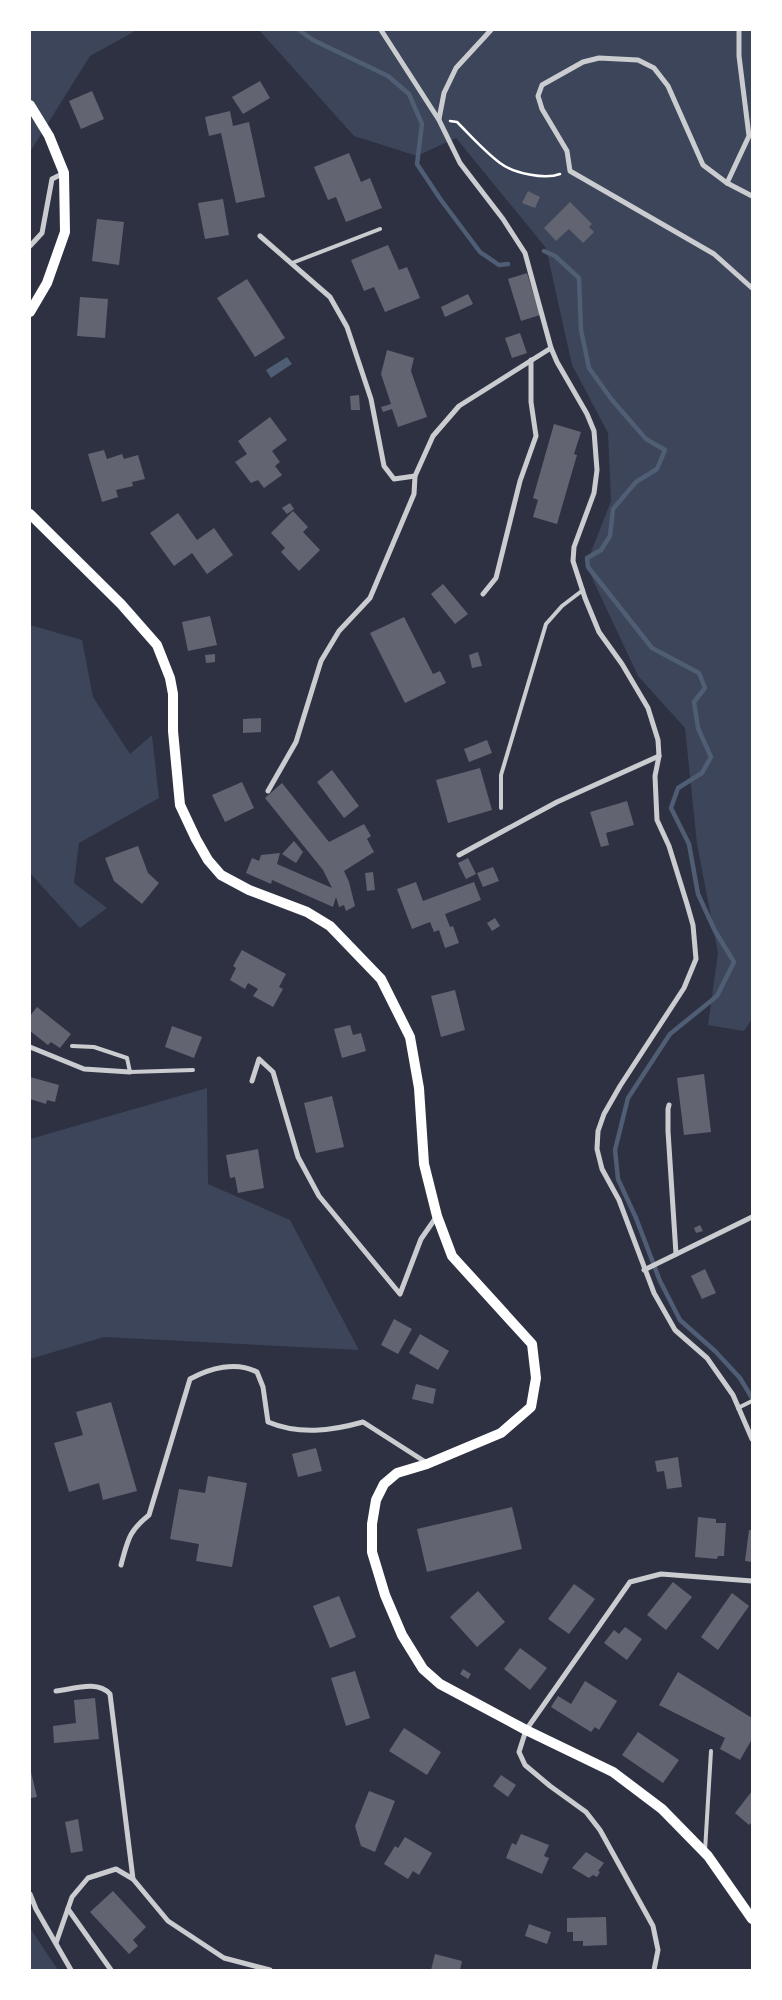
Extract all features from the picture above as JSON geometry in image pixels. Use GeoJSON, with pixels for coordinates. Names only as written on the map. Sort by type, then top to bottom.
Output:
{"type":"FeatureCollection","features":[{"type":"Feature","properties":{"kind":"main road"},"geometry":{"type":"LineString","coordinates":[[30,105],[48,136],[64,173],[65,232],[47,283],[30,312]]}},
{"type":"Feature","properties":{"kind":"main road"},"geometry":{"type":"LineString","coordinates":[[30,514],[121,604],[157,645],[170,678],[173,694],[173,731],[180,805],[208,860],[221,875],[249,890],[307,912],[330,926],[381,979],[410,1037],[419,1088],[424,1164],[437,1216],[452,1256],[532,1344],[536,1378],[531,1407],[501,1433],[427,1464],[397,1473],[384,1484],[376,1500],[372,1524],[372,1552],[385,1595],[402,1635],[423,1669],[440,1684],[526,1730],[614,1772],[662,1809],[705,1853],[752,1919]]}},
{"type":"Feature","properties":{"kind":"street"},"geometry":{"type":"LineString","coordinates":[[381,30],[439,120],[460,163],[503,219],[525,253],[551,348],[587,414],[594,431],[597,470],[594,493],[574,547],[573,561],[600,632],[622,664],[648,708],[658,740],[659,756],[656,776],[657,820],[669,846],[687,904],[693,926],[696,959],[684,988],[620,1086],[604,1114],[598,1131],[596,1149],[602,1169],[619,1200],[654,1293],[675,1330],[707,1358],[733,1395],[752,1440]]}},
{"type":"Feature","properties":{"kind":"street"},"geometry":{"type":"LineString","coordinates":[[439,120],[444,93],[456,68],[491,30]]}},
{"type":"Feature","properties":{"kind":"street"},"geometry":{"type":"LineString","coordinates":[[727,183],[749,136],[739,56],[739,30]]}},
{"type":"Feature","properties":{"kind":"street"},"geometry":{"type":"LineString","coordinates":[[752,196],[727,183],[703,165],[668,86],[654,68],[638,60],[599,58],[583,62],[542,85],[538,96],[542,109],[567,151],[570,170],[714,254],[752,288]]}},
{"type":"Feature","properties":{"kind":"street"},"geometry":{"type":"LineString","coordinates":[[30,246],[42,233],[52,179],[64,173]]}},
{"type":"Feature","properties":{"kind":"street"},"geometry":{"type":"LineString","coordinates":[[260,236],[330,297],[347,327],[371,399],[384,466],[394,479],[415,476]]}},
{"type":"Feature","properties":{"kind":"street"},"geometry":{"type":"LineString","coordinates":[[268,791],[296,742],[321,662],[339,631],[370,598],[414,494],[415,476],[434,436],[459,406],[551,348]]}},
{"type":"Feature","properties":{"kind":"street"},"geometry":{"type":"LineString","coordinates":[[483,594],[496,578],[520,480],[536,436],[531,402],[531,360]]}},
{"type":"Feature","properties":{"kind":"street"},"geometry":{"type":"LineString","coordinates":[[459,855],[557,802],[659,756]]}},
{"type":"Feature","properties":{"kind":"street"},"geometry":{"type":"LineString","coordinates":[[30,1047],[84,1069],[130,1072]]}},
{"type":"Feature","properties":{"kind":"street"},"geometry":{"type":"LineString","coordinates":[[252,1081],[259,1059],[273,1072],[298,1157],[319,1196],[400,1294],[421,1240],[437,1216]]}},
{"type":"Feature","properties":{"kind":"street"},"geometry":{"type":"LineString","coordinates":[[669,1106],[668,1121],[676,1254]]}},
{"type":"Feature","properties":{"kind":"street"},"geometry":{"type":"LineString","coordinates":[[645,1269],[752,1217]]}},
{"type":"Feature","properties":{"kind":"street"},"geometry":{"type":"LineString","coordinates":[[122,1565],[131,1533],[135,1526],[149,1515],[190,1379],[204,1371],[223,1367],[248,1367],[257,1372],[263,1387],[268,1422],[284,1429],[314,1431],[363,1422],[427,1464]]}},
{"type":"Feature","properties":{"kind":"street"},"geometry":{"type":"LineString","coordinates":[[654,1970],[658,1950],[653,1926],[600,1830],[586,1812],[525,1765],[518,1752],[526,1730],[630,1582],[660,1574],[752,1581]]}},
{"type":"Feature","properties":{"kind":"street"},"geometry":{"type":"LineString","coordinates":[[56,1691],[91,1686],[104,1688],[110,1694],[133,1879]]}},
{"type":"Feature","properties":{"kind":"street"},"geometry":{"type":"LineString","coordinates":[[56,1942],[72,1897],[88,1878],[116,1869],[133,1879],[168,1921],[224,1958],[270,1970]]}},
{"type":"Feature","properties":{"kind":"street"},"geometry":{"type":"LineString","coordinates":[[30,1894],[36,1909],[71,1970]]}},
{"type":"Feature","properties":{"kind":"street"},"geometry":{"type":"LineString","coordinates":[[68,1909],[111,1970]]}},
{"type":"Feature","properties":{"kind":"lane"},"geometry":{"type":"LineString","coordinates":[[292,263],[380,229]]}},
{"type":"Feature","properties":{"kind":"lane"},"geometry":{"type":"LineString","coordinates":[[501,808],[501,775],[546,624],[562,606],[583,590]]}},
{"type":"Feature","properties":{"kind":"lane"},"geometry":{"type":"LineString","coordinates":[[72,1046],[94,1047],[127,1058],[130,1072],[193,1070]]}},
{"type":"Feature","properties":{"kind":"lane"},"geometry":{"type":"LineString","coordinates":[[738,1408],[752,1401]]}},
{"type":"Feature","properties":{"kind":"lane"},"geometry":{"type":"LineString","coordinates":[[705,1853],[708,1820],[709,1756],[711,1751]]}},
{"type":"Feature","properties":{"kind":"path"},"geometry":{"type":"LineString","coordinates":[[439,120],[457,122],[501,165],[528,175],[553,177],[570,170]]}},
{"type":"Feature","properties":{"kind":"shaded area"},"geometry":{"type":"Polygon","coordinates":[[[30,30],[137,30],[90,56],[30,152],[30,30]]]}},
{"type":"Feature","properties":{"kind":"shaded area"},"geometry":{"type":"Polygon","coordinates":[[[259,30],[752,30],[752,1019],[744,1031],[708,1025],[718,953],[697,844],[685,728],[638,676],[586,565],[611,501],[608,433],[572,365],[546,248],[456,138],[417,156],[354,136],[259,30]]]}},
{"type":"Feature","properties":{"kind":"shaded area"},"geometry":{"type":"Polygon","coordinates":[[[287,357],[292,364],[271,378],[266,370],[287,357]]]}},
{"type":"Feature","properties":{"kind":"shaded area"},"geometry":{"type":"Polygon","coordinates":[[[30,625],[82,640],[93,697],[130,754],[152,735],[159,798],[79,843],[74,883],[107,908],[80,928],[30,873],[30,625]]]}},
{"type":"Feature","properties":{"kind":"shaded area"},"geometry":{"type":"Polygon","coordinates":[[[207,1088],[208,1184],[290,1220],[359,1350],[104,1337],[30,1359],[30,1139],[207,1088]]]}},
{"type":"Feature","properties":{"kind":"shaded area"},"geometry":{"type":"Polygon","coordinates":[[[30,1928],[58,1970],[30,1970],[30,1928]]]}},
{"type":"Feature","properties":{"kind":"building"},"geometry":{"type":"Polygon","coordinates":[[[260,81],[270,98],[243,114],[232,97],[260,81]]]}},
{"type":"Feature","properties":{"kind":"building"},"geometry":{"type":"Polygon","coordinates":[[[92,91],[104,119],[81,129],[69,101],[92,91]]]}},
{"type":"Feature","properties":{"kind":"building"},"geometry":{"type":"Polygon","coordinates":[[[230,111],[233,126],[249,122],[265,197],[236,203],[221,133],[209,136],[205,117],[230,111]]]}},
{"type":"Feature","properties":{"kind":"building"},"geometry":{"type":"Polygon","coordinates":[[[349,153],[361,182],[370,178],[382,208],[346,222],[336,197],[328,200],[314,167],[349,153]]]}},
{"type":"Feature","properties":{"kind":"building"},"geometry":{"type":"Polygon","coordinates":[[[528,191],[540,197],[535,208],[522,203],[528,191]]]}},
{"type":"Feature","properties":{"kind":"building"},"geometry":{"type":"Polygon","coordinates":[[[223,199],[229,235],[205,239],[198,203],[223,199]]]}},
{"type":"Feature","properties":{"kind":"building"},"geometry":{"type":"Polygon","coordinates":[[[570,202],[592,224],[589,227],[594,232],[583,243],[569,229],[556,241],[544,228],[570,202]]]}},
{"type":"Feature","properties":{"kind":"building"},"geometry":{"type":"Polygon","coordinates":[[[97,219],[124,222],[119,265],[92,261],[97,219]]]}},
{"type":"Feature","properties":{"kind":"building"},"geometry":{"type":"Polygon","coordinates":[[[388,245],[399,270],[407,267],[420,298],[385,312],[374,287],[364,291],[351,260],[388,245]]]}},
{"type":"Feature","properties":{"kind":"building"},"geometry":{"type":"Polygon","coordinates":[[[527,273],[540,315],[521,321],[508,279],[527,273]]]}},
{"type":"Feature","properties":{"kind":"building"},"geometry":{"type":"Polygon","coordinates":[[[247,279],[285,338],[255,357],[217,298],[247,279]]]}},
{"type":"Feature","properties":{"kind":"building"},"geometry":{"type":"Polygon","coordinates":[[[468,294],[473,304],[445,317],[441,307],[468,294]]]}},
{"type":"Feature","properties":{"kind":"building"},"geometry":{"type":"Polygon","coordinates":[[[80,297],[108,299],[105,338],[77,336],[80,297]]]}},
{"type":"Feature","properties":{"kind":"building"},"geometry":{"type":"Polygon","coordinates":[[[520,333],[527,353],[512,358],[505,338],[520,333]]]}},
{"type":"Feature","properties":{"kind":"building"},"geometry":{"type":"Polygon","coordinates":[[[387,350],[414,358],[411,371],[427,417],[398,427],[392,409],[383,412],[381,407],[391,404],[381,374],[387,350]]]}},
{"type":"Feature","properties":{"kind":"building"},"geometry":{"type":"Polygon","coordinates":[[[359,395],[360,410],[351,410],[350,396],[359,395]]]}},
{"type":"Feature","properties":{"kind":"building"},"geometry":{"type":"Polygon","coordinates":[[[270,417],[287,440],[272,451],[280,462],[275,466],[282,475],[264,488],[258,480],[251,483],[235,462],[247,454],[238,441],[270,417]]]}},
{"type":"Feature","properties":{"kind":"building"},"geometry":{"type":"Polygon","coordinates":[[[554,424],[581,432],[574,454],[577,455],[557,524],[533,517],[538,500],[533,498],[554,424]]]}},
{"type":"Feature","properties":{"kind":"building"},"geometry":{"type":"Polygon","coordinates":[[[104,450],[107,459],[122,454],[124,459],[138,455],[145,479],[132,482],[133,486],[116,490],[118,497],[102,502],[88,454],[104,450]]]}},
{"type":"Feature","properties":{"kind":"building"},"geometry":{"type":"Polygon","coordinates":[[[290,503],[294,509],[287,514],[282,508],[290,503]]]}},
{"type":"Feature","properties":{"kind":"building"},"geometry":{"type":"Polygon","coordinates":[[[293,511],[308,527],[303,532],[320,550],[299,571],[281,552],[285,548],[271,533],[293,511]]]}},
{"type":"Feature","properties":{"kind":"building"},"geometry":{"type":"Polygon","coordinates":[[[178,513],[197,540],[214,528],[233,555],[207,574],[192,553],[174,566],[150,533],[178,513]]]}},
{"type":"Feature","properties":{"kind":"building"},"geometry":{"type":"Polygon","coordinates":[[[443,584],[468,614],[455,624],[431,594],[443,584]]]}},
{"type":"Feature","properties":{"kind":"building"},"geometry":{"type":"Polygon","coordinates":[[[210,616],[217,645],[188,651],[182,622],[210,616]]]}},
{"type":"Feature","properties":{"kind":"building"},"geometry":{"type":"Polygon","coordinates":[[[404,617],[433,674],[440,671],[446,683],[405,703],[370,633],[404,617]]]}},
{"type":"Feature","properties":{"kind":"building"},"geometry":{"type":"Polygon","coordinates":[[[478,652],[482,666],[472,668],[469,655],[478,652]]]}},
{"type":"Feature","properties":{"kind":"building"},"geometry":{"type":"Polygon","coordinates":[[[215,654],[215,662],[206,663],[205,655],[215,654]]]}},
{"type":"Feature","properties":{"kind":"building"},"geometry":{"type":"Polygon","coordinates":[[[261,718],[261,732],[243,733],[243,719],[261,718]]]}},
{"type":"Feature","properties":{"kind":"building"},"geometry":{"type":"Polygon","coordinates":[[[487,740],[492,753],[469,762],[464,749],[487,740]]]}},
{"type":"Feature","properties":{"kind":"building"},"geometry":{"type":"Polygon","coordinates":[[[480,768],[492,810],[448,823],[436,780],[480,768]]]}},
{"type":"Feature","properties":{"kind":"building"},"geometry":{"type":"Polygon","coordinates":[[[332,770],[359,806],[344,818],[317,782],[332,770]]]}},
{"type":"Feature","properties":{"kind":"building"},"geometry":{"type":"Polygon","coordinates":[[[242,782],[254,808],[225,822],[212,795],[242,782]]]}},
{"type":"Feature","properties":{"kind":"building"},"geometry":{"type":"Polygon","coordinates":[[[282,783],[329,842],[364,824],[371,836],[367,839],[374,852],[344,871],[355,906],[346,911],[344,905],[339,907],[336,897],[333,907],[272,880],[271,884],[246,873],[252,858],[259,861],[261,855],[280,853],[277,864],[332,888],[323,870],[265,798],[282,783]]]}},
{"type":"Feature","properties":{"kind":"building"},"geometry":{"type":"Polygon","coordinates":[[[627,801],[634,825],[606,833],[609,845],[601,847],[590,812],[627,801]]]}},
{"type":"Feature","properties":{"kind":"building"},"geometry":{"type":"Polygon","coordinates":[[[294,841],[303,852],[296,863],[282,854],[294,841]]]}},
{"type":"Feature","properties":{"kind":"building"},"geometry":{"type":"Polygon","coordinates":[[[138,846],[148,873],[159,883],[142,904],[114,881],[105,858],[138,846]]]}},
{"type":"Feature","properties":{"kind":"building"},"geometry":{"type":"Polygon","coordinates":[[[468,858],[476,874],[466,879],[458,863],[468,858]]]}},
{"type":"Feature","properties":{"kind":"building"},"geometry":{"type":"Polygon","coordinates":[[[493,867],[499,881],[483,887],[477,873],[493,867]]]}},
{"type":"Feature","properties":{"kind":"building"},"geometry":{"type":"Polygon","coordinates":[[[373,872],[375,890],[367,891],[365,873],[373,872]]]}},
{"type":"Feature","properties":{"kind":"building"},"geometry":{"type":"Polygon","coordinates":[[[416,882],[423,901],[474,882],[481,900],[445,914],[450,927],[453,926],[459,943],[445,948],[439,930],[434,932],[430,922],[412,929],[397,889],[416,882]]]}},
{"type":"Feature","properties":{"kind":"building"},"geometry":{"type":"Polygon","coordinates":[[[495,918],[500,926],[492,931],[487,923],[495,918]]]}},
{"type":"Feature","properties":{"kind":"building"},"geometry":{"type":"Polygon","coordinates":[[[242,950],[286,974],[279,987],[283,989],[273,1007],[253,996],[258,989],[248,983],[245,989],[230,980],[236,968],[233,966],[242,950]]]}},
{"type":"Feature","properties":{"kind":"building"},"geometry":{"type":"Polygon","coordinates":[[[455,990],[465,1030],[441,1037],[431,996],[455,990]]]}},
{"type":"Feature","properties":{"kind":"building"},"geometry":{"type":"Polygon","coordinates":[[[37,1007],[71,1034],[60,1048],[51,1042],[48,1045],[30,1031],[30,1016],[37,1007]]]}},
{"type":"Feature","properties":{"kind":"building"},"geometry":{"type":"Polygon","coordinates":[[[350,1025],[353,1035],[361,1033],[366,1051],[342,1058],[334,1029],[350,1025]]]}},
{"type":"Feature","properties":{"kind":"building"},"geometry":{"type":"Polygon","coordinates":[[[172,1026],[202,1037],[194,1058],[165,1047],[172,1026]]]}},
{"type":"Feature","properties":{"kind":"building"},"geometry":{"type":"Polygon","coordinates":[[[704,1074],[711,1132],[684,1135],[677,1078],[704,1074]]]}},
{"type":"Feature","properties":{"kind":"building"},"geometry":{"type":"Polygon","coordinates":[[[30,1077],[59,1085],[55,1102],[47,1100],[46,1104],[30,1099],[30,1077]]]}},
{"type":"Feature","properties":{"kind":"building"},"geometry":{"type":"Polygon","coordinates":[[[332,1096],[344,1147],[316,1153],[304,1103],[332,1096]]]}},
{"type":"Feature","properties":{"kind":"building"},"geometry":{"type":"Polygon","coordinates":[[[258,1149],[264,1188],[238,1193],[235,1177],[230,1178],[226,1155],[258,1149]]]}},
{"type":"Feature","properties":{"kind":"building"},"geometry":{"type":"Polygon","coordinates":[[[700,1225],[703,1231],[696,1233],[694,1228],[700,1225]]]}},
{"type":"Feature","properties":{"kind":"building"},"geometry":{"type":"Polygon","coordinates":[[[705,1269],[716,1293],[702,1299],[691,1276],[705,1269]]]}},
{"type":"Feature","properties":{"kind":"building"},"geometry":{"type":"Polygon","coordinates":[[[394,1319],[412,1329],[398,1354],[381,1345],[394,1319]]]}},
{"type":"Feature","properties":{"kind":"building"},"geometry":{"type":"Polygon","coordinates":[[[420,1334],[449,1351],[438,1370],[409,1353],[420,1334]]]}},
{"type":"Feature","properties":{"kind":"building"},"geometry":{"type":"Polygon","coordinates":[[[416,1384],[436,1389],[433,1404],[412,1399],[416,1384]]]}},
{"type":"Feature","properties":{"kind":"building"},"geometry":{"type":"Polygon","coordinates":[[[111,1402],[137,1491],[103,1500],[99,1483],[69,1492],[54,1443],[83,1435],[76,1412],[111,1402]]]}},
{"type":"Feature","properties":{"kind":"building"},"geometry":{"type":"Polygon","coordinates":[[[316,1448],[322,1471],[298,1477],[292,1454],[316,1448]]]}},
{"type":"Feature","properties":{"kind":"building"},"geometry":{"type":"Polygon","coordinates":[[[678,1457],[682,1487],[667,1489],[664,1471],[657,1472],[655,1461],[678,1457]]]}},
{"type":"Feature","properties":{"kind":"building"},"geometry":{"type":"Polygon","coordinates":[[[208,1476],[247,1483],[232,1567],[196,1561],[199,1544],[170,1539],[179,1489],[205,1493],[208,1476]]]}},
{"type":"Feature","properties":{"kind":"building"},"geometry":{"type":"Polygon","coordinates":[[[512,1507],[522,1549],[427,1572],[417,1529],[512,1507]]]}},
{"type":"Feature","properties":{"kind":"building"},"geometry":{"type":"Polygon","coordinates":[[[698,1517],[716,1519],[716,1523],[726,1523],[724,1556],[718,1556],[717,1559],[695,1557],[698,1517]]]}},
{"type":"Feature","properties":{"kind":"building"},"geometry":{"type":"Polygon","coordinates":[[[749,1530],[752,1530],[752,1562],[745,1561],[749,1530]]]}},
{"type":"Feature","properties":{"kind":"building"},"geometry":{"type":"Polygon","coordinates":[[[673,1582],[692,1597],[666,1630],[647,1615],[673,1582]]]}},
{"type":"Feature","properties":{"kind":"building"},"geometry":{"type":"Polygon","coordinates":[[[574,1584],[595,1599],[569,1634],[548,1619],[574,1584]]]}},
{"type":"Feature","properties":{"kind":"building"},"geometry":{"type":"Polygon","coordinates":[[[478,1591],[505,1622],[477,1647],[450,1617],[478,1591]]]}},
{"type":"Feature","properties":{"kind":"building"},"geometry":{"type":"Polygon","coordinates":[[[732,1593],[749,1606],[718,1650],[701,1637],[732,1593]]]}},
{"type":"Feature","properties":{"kind":"building"},"geometry":{"type":"Polygon","coordinates":[[[339,1596],[356,1637],[330,1648],[313,1606],[339,1596]]]}},
{"type":"Feature","properties":{"kind":"building"},"geometry":{"type":"Polygon","coordinates":[[[625,1627],[642,1639],[627,1660],[604,1643],[614,1630],[619,1634],[625,1627]]]}},
{"type":"Feature","properties":{"kind":"building"},"geometry":{"type":"Polygon","coordinates":[[[520,1648],[547,1668],[530,1690],[504,1669],[520,1648]]]}},
{"type":"Feature","properties":{"kind":"building"},"geometry":{"type":"Polygon","coordinates":[[[463,1669],[471,1674],[468,1679],[460,1674],[463,1669]]]}},
{"type":"Feature","properties":{"kind":"building"},"geometry":{"type":"Polygon","coordinates":[[[355,1671],[370,1718],[346,1726],[331,1678],[355,1671]]]}},
{"type":"Feature","properties":{"kind":"building"},"geometry":{"type":"Polygon","coordinates":[[[678,1672],[752,1718],[752,1739],[740,1760],[720,1749],[725,1738],[659,1705],[678,1672]]]}},
{"type":"Feature","properties":{"kind":"building"},"geometry":{"type":"Polygon","coordinates":[[[585,1681],[617,1701],[599,1730],[595,1727],[591,1732],[551,1707],[558,1696],[571,1704],[585,1681]]]}},
{"type":"Feature","properties":{"kind":"building"},"geometry":{"type":"Polygon","coordinates":[[[95,1698],[99,1739],[54,1743],[53,1726],[76,1723],[74,1700],[95,1698]]]}},
{"type":"Feature","properties":{"kind":"building"},"geometry":{"type":"Polygon","coordinates":[[[404,1728],[441,1752],[427,1775],[389,1751],[404,1728]]]}},
{"type":"Feature","properties":{"kind":"building"},"geometry":{"type":"Polygon","coordinates":[[[638,1732],[679,1760],[663,1783],[622,1755],[638,1732]]]}},
{"type":"Feature","properties":{"kind":"building"},"geometry":{"type":"Polygon","coordinates":[[[30,1773],[37,1797],[30,1798],[30,1773]]]}},
{"type":"Feature","properties":{"kind":"building"},"geometry":{"type":"Polygon","coordinates":[[[501,1775],[516,1785],[508,1797],[493,1786],[501,1775]]]}},
{"type":"Feature","properties":{"kind":"building"},"geometry":{"type":"Polygon","coordinates":[[[369,1791],[395,1801],[375,1852],[361,1846],[355,1826],[369,1791]]]}},
{"type":"Feature","properties":{"kind":"building"},"geometry":{"type":"Polygon","coordinates":[[[752,1791],[752,1822],[749,1825],[735,1813],[752,1791]]]}},
{"type":"Feature","properties":{"kind":"building"},"geometry":{"type":"Polygon","coordinates":[[[78,1819],[83,1851],[71,1853],[65,1822],[78,1819]]]}},
{"type":"Feature","properties":{"kind":"building"},"geometry":{"type":"Polygon","coordinates":[[[521,1834],[549,1845],[544,1856],[549,1858],[542,1874],[506,1858],[512,1843],[516,1845],[521,1834]]]}},
{"type":"Feature","properties":{"kind":"building"},"geometry":{"type":"Polygon","coordinates":[[[405,1837],[432,1853],[419,1875],[413,1871],[408,1879],[384,1864],[395,1846],[398,1848],[405,1837]]]}},
{"type":"Feature","properties":{"kind":"building"},"geometry":{"type":"Polygon","coordinates":[[[586,1852],[604,1863],[598,1871],[600,1872],[597,1877],[593,1875],[589,1878],[572,1868],[586,1852]]]}},
{"type":"Feature","properties":{"kind":"building"},"geometry":{"type":"Polygon","coordinates":[[[113,1891],[146,1927],[133,1940],[138,1946],[129,1954],[90,1912],[113,1891]]]}},
{"type":"Feature","properties":{"kind":"building"},"geometry":{"type":"Polygon","coordinates":[[[606,1917],[607,1945],[583,1946],[583,1941],[573,1941],[573,1932],[567,1932],[567,1918],[606,1917]]]}},
{"type":"Feature","properties":{"kind":"building"},"geometry":{"type":"Polygon","coordinates":[[[529,1924],[551,1932],[547,1944],[525,1936],[529,1924]]]}},
{"type":"Feature","properties":{"kind":"building"},"geometry":{"type":"Polygon","coordinates":[[[435,1954],[462,1961],[460,1970],[431,1970],[435,1954]]]}},
{"type":"Feature","properties":{"kind":"waterway"},"geometry":{"type":"LineString","coordinates":[[299,30],[313,40],[388,76],[409,94],[422,124],[417,164],[480,252],[499,265],[508,264]]}},
{"type":"Feature","properties":{"kind":"waterway"},"geometry":{"type":"LineString","coordinates":[[544,251],[555,256],[579,278],[581,330],[589,368],[612,400],[646,439],[665,450],[657,469],[636,482],[613,509],[610,536],[601,550],[587,558],[588,567],[652,648],[699,673],[705,688],[694,702],[698,728],[711,757],[702,773],[678,788],[671,808],[689,844],[698,894],[715,931],[734,962],[717,996],[670,1034],[628,1098],[615,1150],[618,1179],[636,1218],[660,1281],[680,1320],[715,1351],[740,1378],[752,1398]]}}]}
